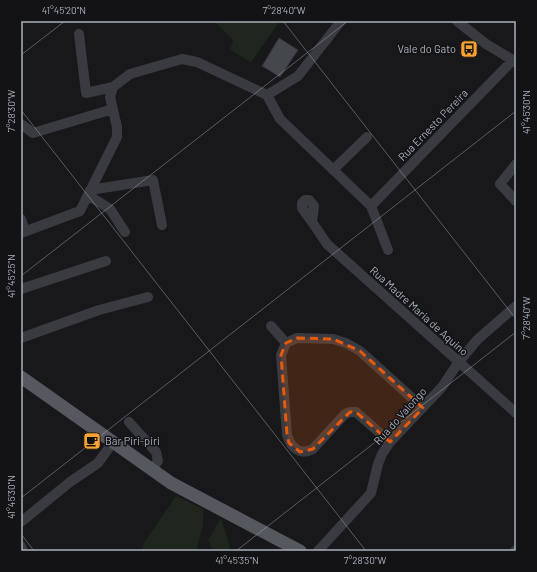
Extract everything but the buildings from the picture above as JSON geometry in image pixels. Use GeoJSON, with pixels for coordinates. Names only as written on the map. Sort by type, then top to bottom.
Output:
{"type":"FeatureCollection","features":[{"type":"Feature","properties":{"kind":"main road"},"geometry":{"type":"LineString","coordinates":[[21,377],[196,498],[294,550]]}},
{"type":"Feature","properties":{"kind":"street"},"geometry":{"type":"LineString","coordinates":[[267,95],[298,76],[341,21]]}},
{"type":"Feature","properties":{"kind":"street"},"geometry":{"type":"LineString","coordinates":[[457,21],[486,44],[514,62]]}},
{"type":"Feature","properties":{"kind":"street"},"geometry":{"type":"LineString","coordinates":[[79,34],[86,93],[113,87],[130,74],[182,59],[197,62],[267,95],[280,119],[371,206],[388,250]]}},
{"type":"Feature","properties":{"kind":"street","name":"Rua Ernesto Pereira"},"geometry":{"type":"LineString","coordinates":[[371,206],[514,62]]}},
{"type":"Feature","properties":{"kind":"street"},"geometry":{"type":"LineString","coordinates":[[21,219],[23,232],[80,211],[117,137],[117,127],[110,97],[113,87]]}},
{"type":"Feature","properties":{"kind":"street"},"geometry":{"type":"LineString","coordinates":[[21,124],[33,133],[113,109]]}},
{"type":"Feature","properties":{"kind":"street"},"geometry":{"type":"LineString","coordinates":[[333,170],[367,137]]}},
{"type":"Feature","properties":{"kind":"street"},"geometry":{"type":"LineString","coordinates":[[516,164],[500,184],[516,201]]}},
{"type":"Feature","properties":{"kind":"street"},"geometry":{"type":"LineString","coordinates":[[89,193],[153,180],[162,225]]}},
{"type":"Feature","properties":{"kind":"street"},"geometry":{"type":"LineString","coordinates":[[89,193],[110,209],[125,232]]}},
{"type":"Feature","properties":{"kind":"street","name":"Rua Madre Maria de Aquino"},"geometry":{"type":"LineString","coordinates":[[312,222],[327,244],[516,414]]}},
{"type":"Feature","properties":{"kind":"street"},"geometry":{"type":"LineString","coordinates":[[21,289],[106,261]]}},
{"type":"Feature","properties":{"kind":"street"},"geometry":{"type":"LineString","coordinates":[[21,338],[99,310],[148,297]]}},
{"type":"Feature","properties":{"kind":"street","name":"Rua do Valongo"},"geometry":{"type":"LineString","coordinates":[[318,551],[371,493],[378,464],[382,454],[390,442],[442,387],[458,363],[477,340],[516,306]]}},
{"type":"Feature","properties":{"kind":"street"},"geometry":{"type":"LineString","coordinates":[[271,326],[286,343]]}},
{"type":"Feature","properties":{"kind":"street"},"geometry":{"type":"LineString","coordinates":[[390,442],[356,412],[350,412],[345,414],[313,449],[306,453],[300,452],[294,448],[289,443],[287,435],[282,355],[286,343],[297,338],[333,339],[346,343],[360,351],[423,408]]}},
{"type":"Feature","properties":{"kind":"street"},"geometry":{"type":"LineString","coordinates":[[129,422],[156,452],[158,461],[152,469]]}},
{"type":"Feature","properties":{"kind":"street"},"geometry":{"type":"LineString","coordinates":[[21,522],[70,482],[98,463],[114,442]]}},
{"type":"Feature","properties":{"kind":"street"},"geometry":{"type":"LineString","coordinates":[[21,546],[23,551]]}},
{"type":"Feature","properties":{"kind":"highlighted area"},"geometry":{"type":"Polygon","coordinates":[[[297,338],[333,339],[360,351],[423,408],[390,442],[356,412],[350,412],[313,449],[300,452],[289,443],[287,435],[281,355],[286,343],[297,338]]]}},
{"type":"Feature","properties":{"kind":"shaded area"},"geometry":{"type":"Polygon","coordinates":[[[214,21],[280,21],[251,62],[230,50],[233,40],[214,21]]]}},
{"type":"Feature","properties":{"kind":"shaded area"},"geometry":{"type":"Polygon","coordinates":[[[176,496],[203,509],[203,524],[197,549],[194,551],[142,551],[144,543],[176,496]]]}},
{"type":"Feature","properties":{"kind":"shaded area"},"geometry":{"type":"Polygon","coordinates":[[[221,518],[231,551],[213,551],[208,540],[221,518]]]}},
{"type":"Feature","properties":{"kind":"place","name":"Vale do Gato"},"geometry":{"type":"Point","coordinates":[469,49]}},
{"type":"Feature","properties":{"kind":"place","name":"Bar Piri-piri"},"geometry":{"type":"Point","coordinates":[92,441]}}]}
